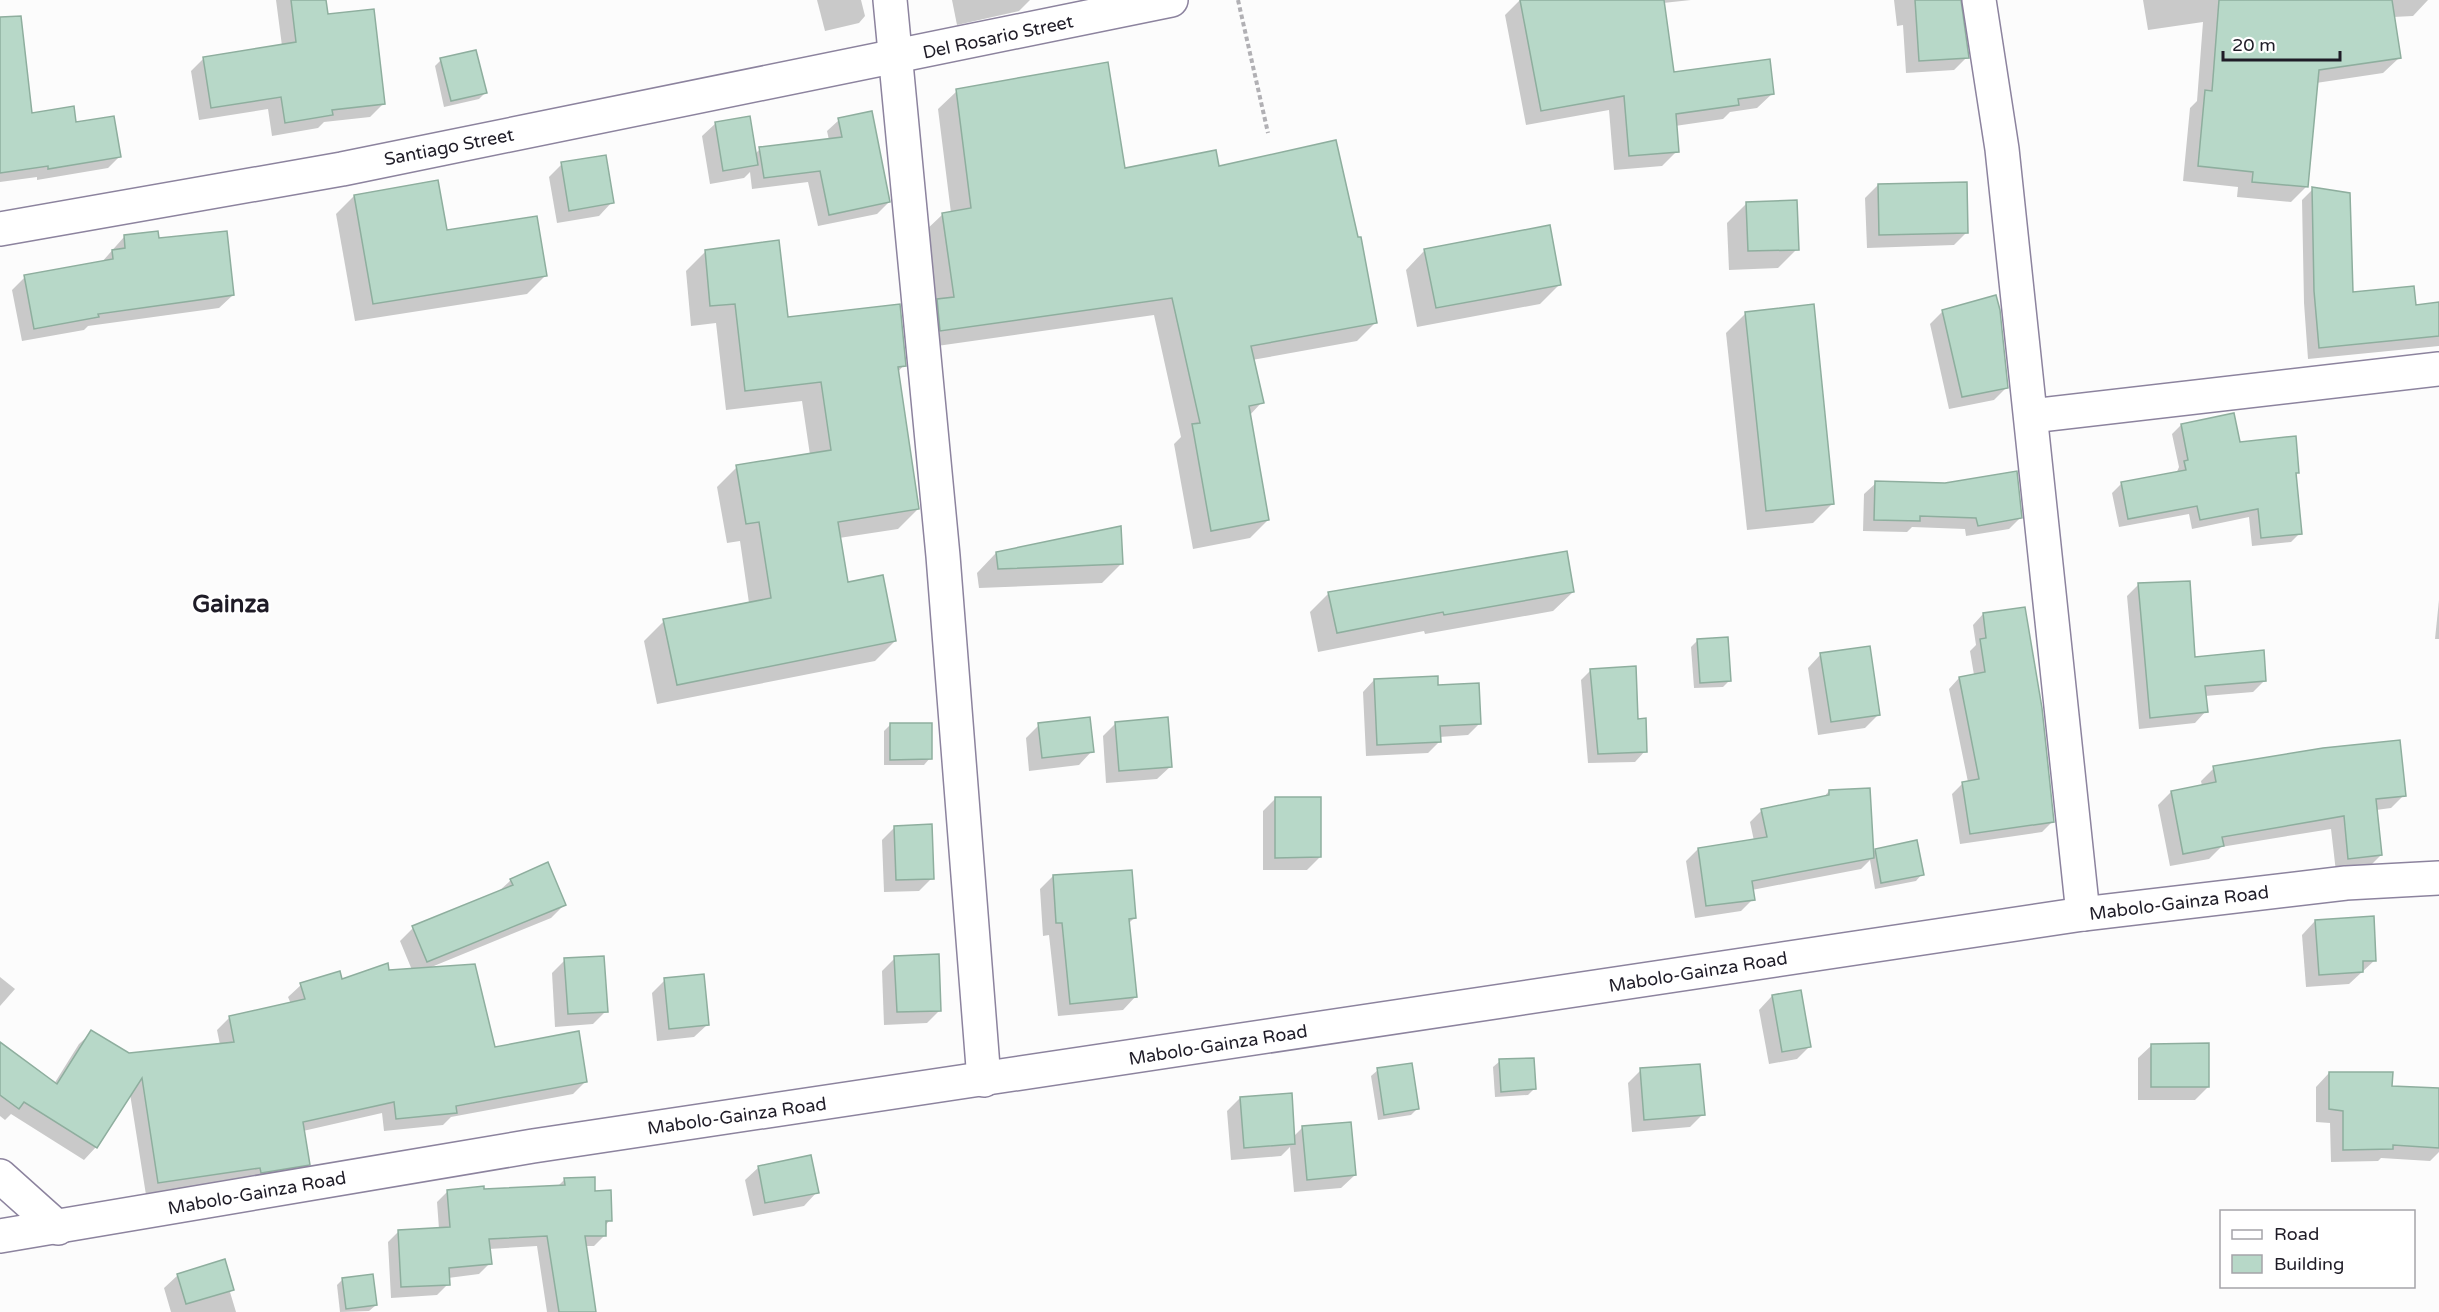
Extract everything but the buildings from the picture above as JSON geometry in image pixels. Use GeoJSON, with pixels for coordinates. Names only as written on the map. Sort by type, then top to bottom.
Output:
{"type":"FeatureCollection","features":[{"type":"Feature","properties":{"kind":"street"},"geometry":{"type":"LineString","coordinates":[[891,0],[943,556],[984,1080]]}},
{"type":"Feature","properties":{"kind":"street","name":"Del Rosario Street"},"geometry":{"type":"LineString","coordinates":[[896,58],[1171,0]]}},
{"type":"Feature","properties":{"kind":"street"},"geometry":{"type":"LineString","coordinates":[[1979,0],[2002,149],[2083,914]]}},
{"type":"Feature","properties":{"kind":"street","name":"Santiago Street"},"geometry":{"type":"LineString","coordinates":[[0,229],[342,169],[896,58]]}},
{"type":"Feature","properties":{"kind":"street"},"geometry":{"type":"LineString","coordinates":[[2031,416],[2439,369]]}},
{"type":"Feature","properties":{"kind":"street","name":"Mabolo-Gainza Road"},"geometry":{"type":"LineString","coordinates":[[0,1236],[533,1146],[2083,914],[2346,883],[2439,878]]}},
{"type":"Feature","properties":{"kind":"street"},"geometry":{"type":"LineString","coordinates":[[0,1176],[58,1228]]}},
{"type":"Feature","properties":{"kind":"path"},"geometry":{"type":"LineString","coordinates":[[1238,0],[1268,132]]}},
{"type":"Feature","properties":{"kind":"district","name":"Gainza"},"geometry":{"type":"Point","coordinates":[231,604]}}]}
